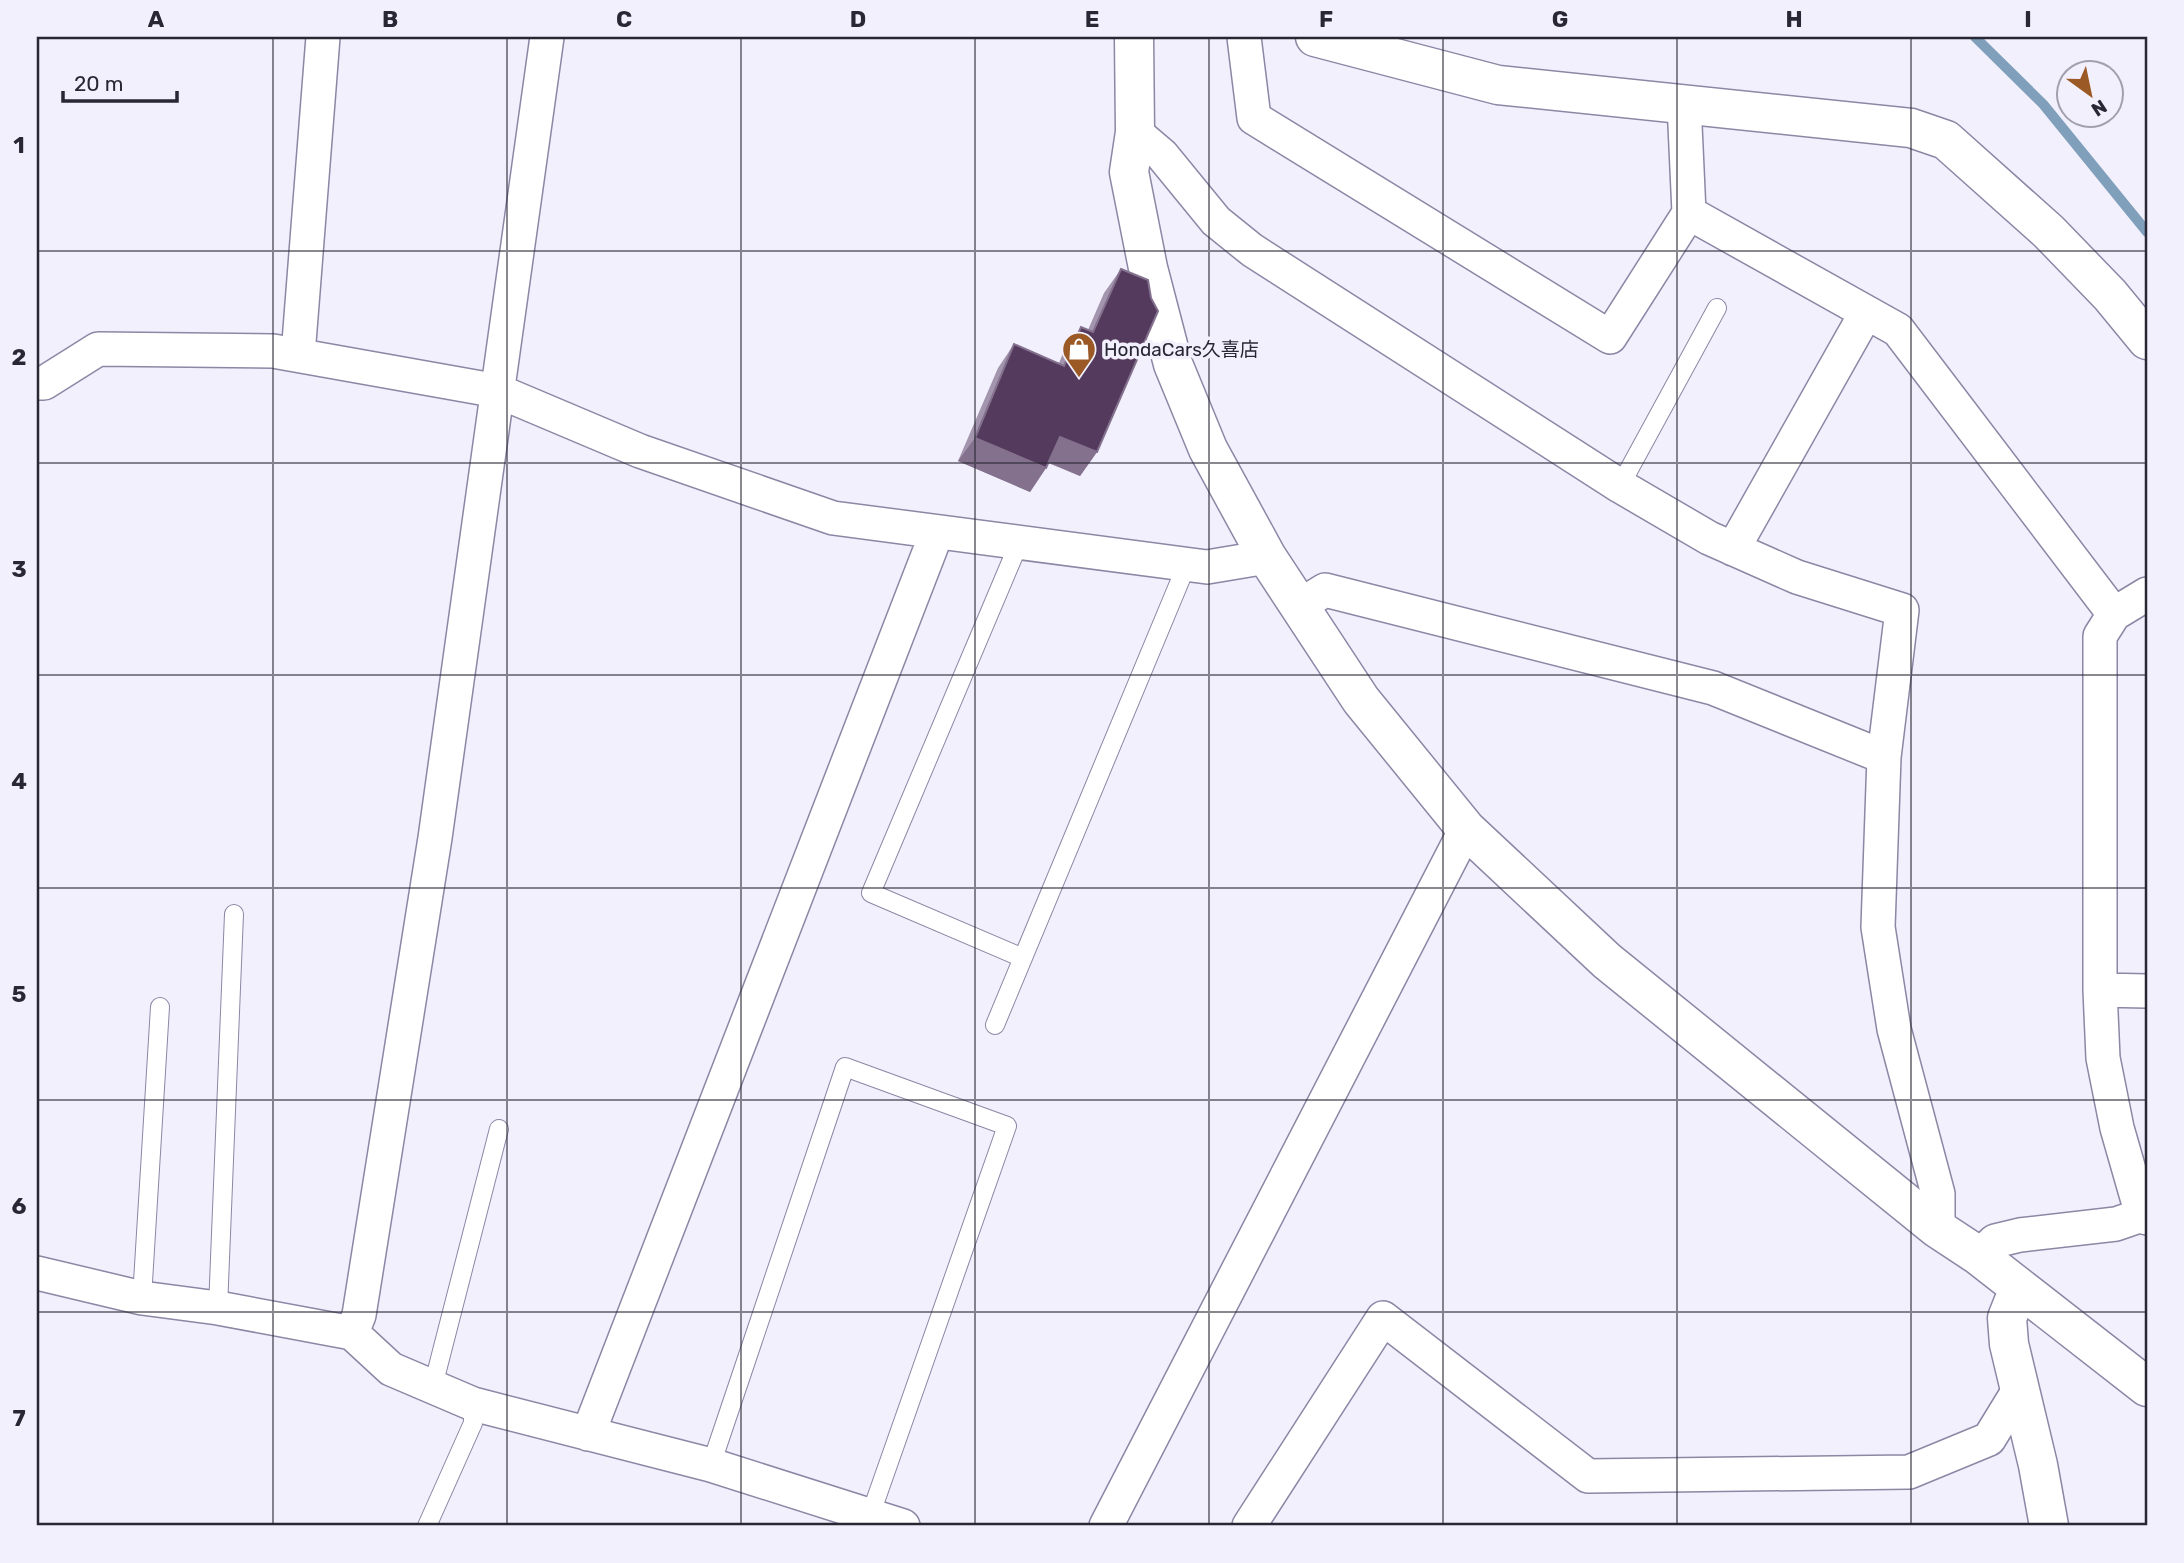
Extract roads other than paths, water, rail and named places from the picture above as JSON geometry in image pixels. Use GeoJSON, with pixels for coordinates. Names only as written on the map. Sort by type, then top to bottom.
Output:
{"type":"FeatureCollection","features":[{"type":"Feature","properties":{"kind":"street"},"geometry":{"type":"LineString","coordinates":[[298,355],[323,37]]}},
{"type":"Feature","properties":{"kind":"street"},"geometry":{"type":"LineString","coordinates":[[352,1333],[359,1315],[433,852],[547,37]]}},
{"type":"Feature","properties":{"kind":"street"},"geometry":{"type":"LineString","coordinates":[[1134,37],[1135,132],[1129,172],[1148,268],[1173,364],[1208,449],[1267,557],[1362,699],[1466,829],[1607,961],[1938,1229],[1979,1256],[2147,1387]]}},
{"type":"Feature","properties":{"kind":"street"},"geometry":{"type":"LineString","coordinates":[[1244,37],[1254,118],[1610,337],[1689,213],[1684,103]]}},
{"type":"Feature","properties":{"kind":"street"},"geometry":{"type":"LineString","coordinates":[[1315,37],[1498,85],[1911,128],[1947,140],[2049,232],[2110,295],[2147,340]]}},
{"type":"Feature","properties":{"kind":"street"},"geometry":{"type":"LineString","coordinates":[[1135,132],[1162,156],[1216,221],[1252,250],[1620,486],[1733,549],[1797,577],[1902,610],[1884,757],[1878,927],[1894,1029],[1938,1194],[1938,1229]]}},
{"type":"Feature","properties":{"kind":"street"},"geometry":{"type":"LineString","coordinates":[[1689,213],[1898,330],[2114,614]]}},
{"type":"Feature","properties":{"kind":"street"},"geometry":{"type":"LineString","coordinates":[[1733,549],[1866,313]]}},
{"type":"Feature","properties":{"kind":"street"},"geometry":{"type":"LineString","coordinates":[[37,383],[44,383],[98,349],[273,351],[498,391],[640,451],[832,517],[937,533],[1207,566],[1267,557]]}},
{"type":"Feature","properties":{"kind":"street"},"geometry":{"type":"LineString","coordinates":[[588,1434],[937,533]]}},
{"type":"Feature","properties":{"kind":"street"},"geometry":{"type":"LineString","coordinates":[[1299,606],[1325,590],[1713,688],[1884,757]]}},
{"type":"Feature","properties":{"kind":"street"},"geometry":{"type":"LineString","coordinates":[[1979,1256],[1995,1241],[2020,1235],[2116,1224],[2145,1216],[2117,1128],[2104,1058],[2100,990],[2100,636],[2114,614],[2147,594]]}},
{"type":"Feature","properties":{"kind":"street"},"geometry":{"type":"LineString","coordinates":[[1106,1526],[1466,829]]}},
{"type":"Feature","properties":{"kind":"street"},"geometry":{"type":"LineString","coordinates":[[2100,990],[2147,991]]}},
{"type":"Feature","properties":{"kind":"street"},"geometry":{"type":"LineString","coordinates":[[37,1273],[142,1298],[218,1308],[352,1333],[391,1369],[473,1404],[711,1465],[903,1526]]}},
{"type":"Feature","properties":{"kind":"street"},"geometry":{"type":"LineString","coordinates":[[2019,1288],[2007,1318],[2009,1344],[2038,1465],[2049,1526]]}},
{"type":"Feature","properties":{"kind":"street"},"geometry":{"type":"LineString","coordinates":[[1249,1526],[1383,1318],[1588,1476],[1909,1472],[1989,1439],[2020,1390]]}},
{"type":"Feature","properties":{"kind":"lane"},"geometry":{"type":"LineString","coordinates":[[1620,486],[1717,308]]}},
{"type":"Feature","properties":{"kind":"lane"},"geometry":{"type":"LineString","coordinates":[[1019,543],[871,893],[1023,958]]}},
{"type":"Feature","properties":{"kind":"lane"},"geometry":{"type":"LineString","coordinates":[[995,1025],[1187,564]]}},
{"type":"Feature","properties":{"kind":"lane"},"geometry":{"type":"LineString","coordinates":[[218,1308],[234,914]]}},
{"type":"Feature","properties":{"kind":"lane"},"geometry":{"type":"LineString","coordinates":[[142,1298],[160,1007]]}},
{"type":"Feature","properties":{"kind":"lane"},"geometry":{"type":"LineString","coordinates":[[711,1465],[845,1067],[1007,1126],[870,1516]]}},
{"type":"Feature","properties":{"kind":"lane"},"geometry":{"type":"LineString","coordinates":[[433,1386],[499,1129]]}},
{"type":"Feature","properties":{"kind":"lane"},"geometry":{"type":"LineString","coordinates":[[427,1526],[473,1423],[473,1404]]}},
{"type":"Feature","properties":{"kind":"waterway"},"geometry":{"type":"LineString","coordinates":[[1975,37],[2043,104],[2147,232]]}},
{"type":"Feature","properties":{"kind":"place","name":"HondaCars久喜店"},"geometry":{"type":"Point","coordinates":[1079,379]}}]}
